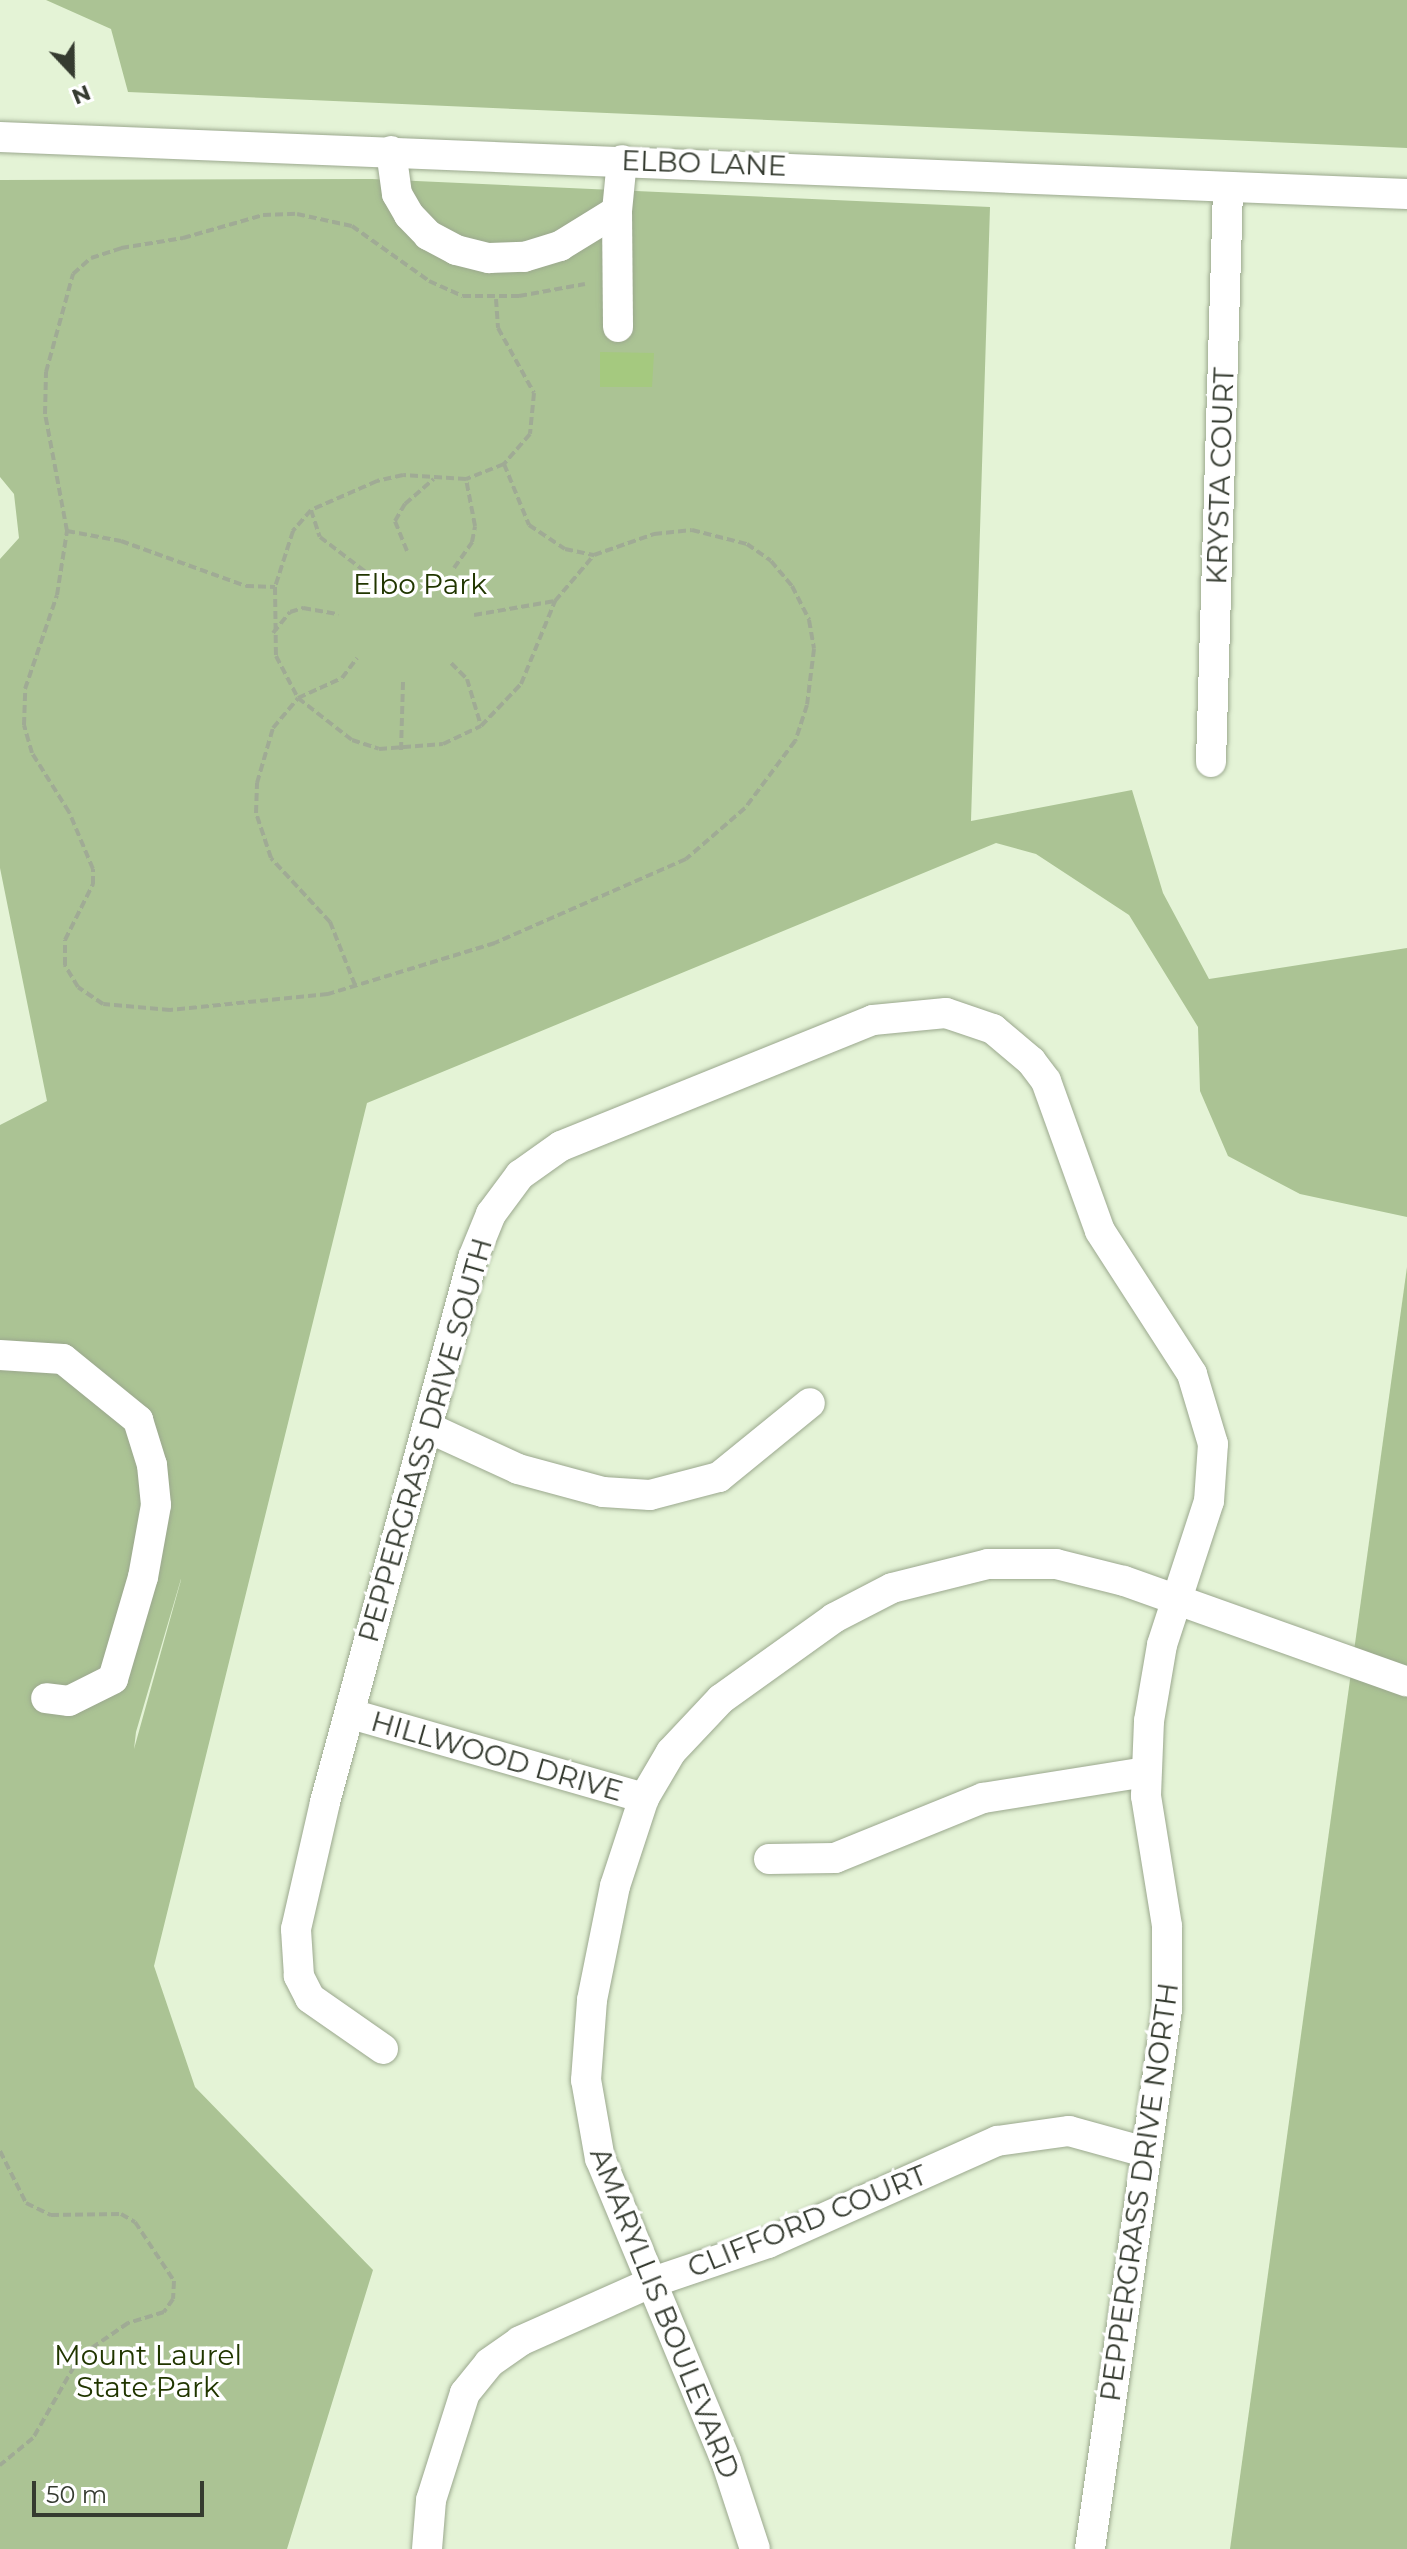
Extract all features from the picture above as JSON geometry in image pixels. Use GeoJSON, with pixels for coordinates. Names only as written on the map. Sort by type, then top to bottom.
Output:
{"type":"FeatureCollection","features":[{"type":"Feature","properties":{"kind":"street","name":"ELBO LANE"},"geometry":{"type":"LineString","coordinates":[[0,137],[622,160],[1228,190],[1407,194]]}},
{"type":"Feature","properties":{"kind":"street"},"geometry":{"type":"LineString","coordinates":[[391,151],[397,194],[409,215],[428,235],[456,250],[489,258],[524,257],[560,246],[617,211]]}},
{"type":"Feature","properties":{"kind":"street"},"geometry":{"type":"LineString","coordinates":[[618,327],[617,211],[622,160]]}},
{"type":"Feature","properties":{"kind":"street","name":"KRYSTA COURT"},"geometry":{"type":"LineString","coordinates":[[1211,762],[1228,190]]}},
{"type":"Feature","properties":{"kind":"street","name":"PEPPERGRASS DRIVE SOUTH"},"geometry":{"type":"LineString","coordinates":[[383,2049],[310,1998],[299,1976],[295,1954],[300,1905],[480,1235],[520,1175],[585,1134],[873,1020],[946,1013],[993,1029],[1031,1061],[1046,1081],[1100,1231],[1180,1352],[1203,1398],[1213,1444],[1212,1483],[1178,1600]]}},
{"type":"Feature","properties":{"kind":"street"},"geometry":{"type":"LineString","coordinates":[[0,1355],[63,1359],[138,1420],[152,1465],[156,1505],[143,1577],[113,1679],[69,1701],[46,1698]]}},
{"type":"Feature","properties":{"kind":"street"},"geometry":{"type":"LineString","coordinates":[[429,1428],[518,1469],[603,1492],[650,1495],[719,1477],[810,1403]]}},
{"type":"Feature","properties":{"kind":"street","name":"AMARYLLIS BOULEVARD"},"geometry":{"type":"LineString","coordinates":[[755,2549],[726,2461],[600,2159],[586,2080],[592,2000],[615,1886],[644,1798],[671,1752],[721,1699],[834,1618],[892,1588],[988,1564],[1056,1564],[1178,1600],[1407,1682]]}},
{"type":"Feature","properties":{"kind":"street","name":"PEPPERGRASS DRIVE NORTH"},"geometry":{"type":"LineString","coordinates":[[1090,2549],[1167,2010],[1169,1954],[1145,1772],[1155,1675],[1178,1600]]}},
{"type":"Feature","properties":{"kind":"street","name":"HILLWOOD DRIVE"},"geometry":{"type":"LineString","coordinates":[[351,1714],[644,1798]]}},
{"type":"Feature","properties":{"kind":"street"},"geometry":{"type":"LineString","coordinates":[[769,1859],[835,1858],[983,1798],[1145,1772]]}},
{"type":"Feature","properties":{"kind":"street","name":"CLIFFORD COURT"},"geometry":{"type":"LineString","coordinates":[[427,2549],[436,2482],[457,2410],[476,2377],[520,2341],[650,2283],[727,2259],[1015,2136],[1069,2131],[1145,2152]]}},
{"type":"Feature","properties":{"kind":"path"},"geometry":{"type":"LineString","coordinates":[[496,299],[498,328],[534,393],[530,434],[504,464],[466,479],[436,477],[377,481],[311,510],[293,531],[275,587],[272,635],[285,681],[298,698],[352,740],[401,750],[443,744],[481,726],[521,684],[555,601],[594,555],[654,534],[692,530],[747,544],[771,561],[792,586],[809,620],[814,649],[807,705],[795,741],[745,808],[686,859],[495,943],[328,994],[170,1010],[103,1004],[78,987],[65,965],[65,940],[93,884],[93,869],[69,812],[32,753],[24,725],[25,689],[57,595],[67,531],[45,414],[46,372],[62,300],[73,274],[91,258],[263,215],[297,214],[352,226],[429,281],[463,296],[496,299],[585,284]]}},
{"type":"Feature","properties":{"kind":"path"},"geometry":{"type":"LineString","coordinates":[[504,464],[529,525],[565,549],[594,555]]}},
{"type":"Feature","properties":{"kind":"path"},"geometry":{"type":"LineString","coordinates":[[407,551],[395,521],[405,504],[436,477]]}},
{"type":"Feature","properties":{"kind":"path"},"geometry":{"type":"LineString","coordinates":[[454,568],[472,542],[475,526],[466,479]]}},
{"type":"Feature","properties":{"kind":"path"},"geometry":{"type":"LineString","coordinates":[[311,510],[320,537],[367,573]]}},
{"type":"Feature","properties":{"kind":"path"},"geometry":{"type":"LineString","coordinates":[[67,531],[121,541],[246,586],[275,587]]}},
{"type":"Feature","properties":{"kind":"path"},"geometry":{"type":"LineString","coordinates":[[474,615],[555,601]]}},
{"type":"Feature","properties":{"kind":"path"},"geometry":{"type":"LineString","coordinates":[[272,635],[290,612],[303,608],[338,614]]}},
{"type":"Feature","properties":{"kind":"path"},"geometry":{"type":"LineString","coordinates":[[355,985],[330,922],[271,858],[256,813],[257,783],[273,728],[298,698],[342,678],[357,658]]}},
{"type":"Feature","properties":{"kind":"path"},"geometry":{"type":"LineString","coordinates":[[451,663],[467,679],[481,726]]}},
{"type":"Feature","properties":{"kind":"path"},"geometry":{"type":"LineString","coordinates":[[401,750],[403,681]]}},
{"type":"Feature","properties":{"kind":"path"},"geometry":{"type":"LineString","coordinates":[[0,2151],[26,2203],[51,2215],[121,2214],[135,2222],[174,2281],[173,2299],[164,2312],[128,2323],[80,2356],[33,2438],[0,2465]]}},
{"type":"Feature","properties":{"kind":"green space"},"geometry":{"type":"Polygon","coordinates":[[[46,0],[1407,0],[1407,148],[128,92],[111,29],[46,0]]]}},
{"type":"Feature","properties":{"kind":"green space","name":"Elbo Park"},"geometry":{"type":"Polygon","coordinates":[[[372,179],[990,207],[971,821],[1132,790],[1163,893],[1209,979],[1407,948],[1407,1217],[1300,1194],[1228,1156],[1200,1091],[1198,1027],[1129,915],[1036,854],[996,843],[367,1103],[154,1966],[195,2087],[373,2270],[287,2549],[0,2549],[0,1125],[47,1101],[0,868],[0,559],[19,538],[14,494],[0,477],[0,180],[372,179]],[[181,1579],[136,1732],[134,1749],[181,1579]]]}},
{"type":"Feature","properties":{"kind":"green space"},"geometry":{"type":"Polygon","coordinates":[[[1407,1267],[1407,2549],[1230,2549],[1407,1267]]]}},
{"type":"Feature","properties":{"kind":"building"},"geometry":{"type":"Polygon","coordinates":[[[600,352],[654,353],[652,387],[600,387],[600,352]]]}},
{"type":"Feature","properties":{"kind":"park label","name":"Mount Laurel State Park"},"geometry":{"type":"Point","coordinates":[148,2371]}}]}
